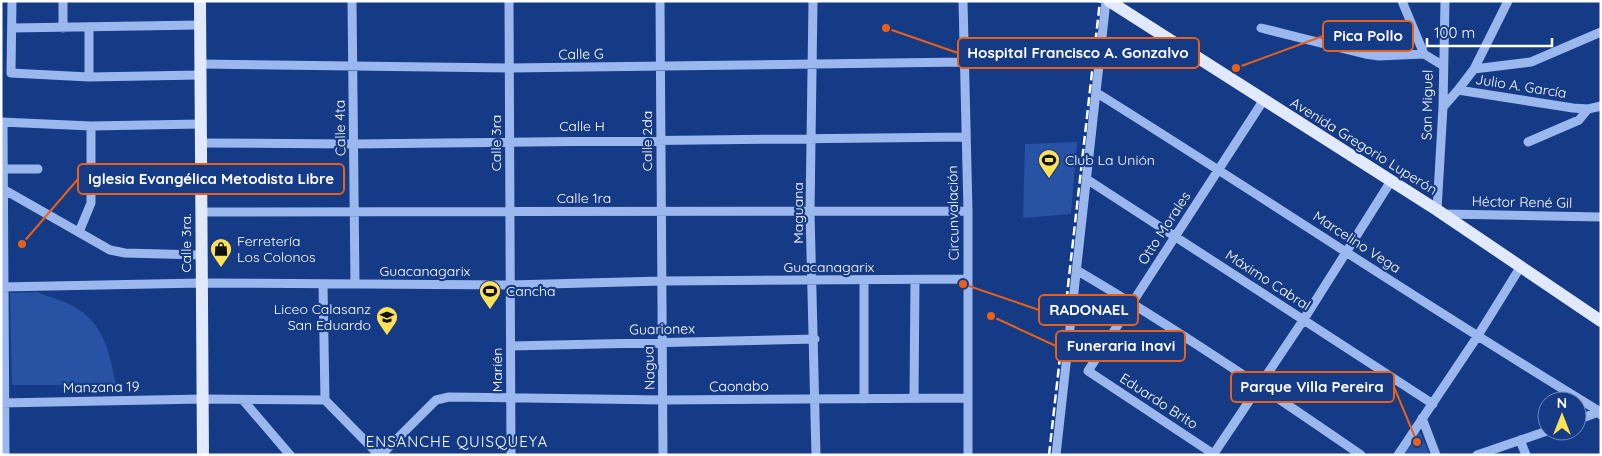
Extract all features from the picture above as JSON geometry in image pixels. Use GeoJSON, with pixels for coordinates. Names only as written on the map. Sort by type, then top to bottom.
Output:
{"type":"FeatureCollection","features":[{"type":"Feature","properties":{"kind":"main road","name":"Calle 3ra."},"geometry":{"type":"LineString","coordinates":[[200,1],[200,174],[204,455]]}},
{"type":"Feature","properties":{"kind":"main road","name":"Avenida Gregorio Luperón"},"geometry":{"type":"LineString","coordinates":[[1107,1],[1440,212],[1601,321]]}},
{"type":"Feature","properties":{"kind":"street"},"geometry":{"type":"LineString","coordinates":[[11,73],[12,1]]}},
{"type":"Feature","properties":{"kind":"street"},"geometry":{"type":"LineString","coordinates":[[63,1],[63,28]]}},
{"type":"Feature","properties":{"kind":"street","name":"Calle 4ta"},"geometry":{"type":"LineString","coordinates":[[352,1],[355,284]]}},
{"type":"Feature","properties":{"kind":"street","name":"Calle 3ra"},"geometry":{"type":"LineString","coordinates":[[509,1],[510,285]]}},
{"type":"Feature","properties":{"kind":"street","name":"Calle 2da"},"geometry":{"type":"LineString","coordinates":[[660,1],[662,281]]}},
{"type":"Feature","properties":{"kind":"street","name":"Maguana"},"geometry":{"type":"LineString","coordinates":[[813,1],[813,138],[810,212],[815,339],[816,455]]}},
{"type":"Feature","properties":{"kind":"street"},"geometry":{"type":"LineString","coordinates":[[1058,454],[1064,374],[1078,271],[1107,1]]}},
{"type":"Feature","properties":{"kind":"street"},"geometry":{"type":"LineString","coordinates":[[1402,1],[1424,54]]}},
{"type":"Feature","properties":{"kind":"street","name":"San Miguel"},"geometry":{"type":"LineString","coordinates":[[1440,212],[1445,1]]}},
{"type":"Feature","properties":{"kind":"street"},"geometry":{"type":"LineString","coordinates":[[1458,90],[1474,69],[1508,1]]}},
{"type":"Feature","properties":{"kind":"street","name":"Circunvalación"},"geometry":{"type":"LineString","coordinates":[[964,3],[962,62],[968,212],[968,455]]}},
{"type":"Feature","properties":{"kind":"street"},"geometry":{"type":"LineString","coordinates":[[12,28],[200,25]]}},
{"type":"Feature","properties":{"kind":"street"},"geometry":{"type":"LineString","coordinates":[[89,28],[89,77]]}},
{"type":"Feature","properties":{"kind":"street"},"geometry":{"type":"LineString","coordinates":[[1261,28],[1372,55],[1424,54],[1442,65]]}},
{"type":"Feature","properties":{"kind":"street"},"geometry":{"type":"LineString","coordinates":[[1474,69],[1531,62],[1601,32]]}},
{"type":"Feature","properties":{"kind":"street","name":"Calle G"},"geometry":{"type":"LineString","coordinates":[[1,69],[11,73],[89,77],[200,70],[353,66],[509,68],[814,66],[962,62]]}},
{"type":"Feature","properties":{"kind":"street","name":"Julio A. García"},"geometry":{"type":"LineString","coordinates":[[1443,107],[1458,90],[1573,108],[1588,109],[1601,106]]}},
{"type":"Feature","properties":{"kind":"street","name":"Marcelino Vega"},"geometry":{"type":"LineString","coordinates":[[1097,93],[1220,169],[1477,337],[1600,412]]}},
{"type":"Feature","properties":{"kind":"street","name":"Otto Morales"},"geometry":{"type":"LineString","coordinates":[[1088,371],[1263,101]]}},
{"type":"Feature","properties":{"kind":"street"},"geometry":{"type":"LineString","coordinates":[[1528,142],[1579,120],[1588,109]]}},
{"type":"Feature","properties":{"kind":"street"},"geometry":{"type":"LineString","coordinates":[[5,455],[3,403],[2,122],[91,126],[200,124]]}},
{"type":"Feature","properties":{"kind":"street"},"geometry":{"type":"LineString","coordinates":[[79,232],[91,203],[91,126]]}},
{"type":"Feature","properties":{"kind":"street","name":"Calle H"},"geometry":{"type":"LineString","coordinates":[[200,143],[354,144],[510,140],[964,137]]}},
{"type":"Feature","properties":{"kind":"street"},"geometry":{"type":"LineString","coordinates":[[3,169],[38,169]]}},
{"type":"Feature","properties":{"kind":"street"},"geometry":{"type":"LineString","coordinates":[[113,174],[200,174]]}},
{"type":"Feature","properties":{"kind":"street","name":"Máximo Cabral"},"geometry":{"type":"LineString","coordinates":[[1088,180],[1433,404]]}},
{"type":"Feature","properties":{"kind":"street"},"geometry":{"type":"LineString","coordinates":[[1214,454],[1304,320],[1391,181]]}},
{"type":"Feature","properties":{"kind":"street"},"geometry":{"type":"LineString","coordinates":[[2,188],[116,252],[201,255]]}},
{"type":"Feature","properties":{"kind":"street","name":"Calle 1ra"},"geometry":{"type":"LineString","coordinates":[[201,212],[968,212]]}},
{"type":"Feature","properties":{"kind":"street","name":"Héctor René Gil"},"geometry":{"type":"LineString","coordinates":[[1440,212],[1601,217]]}},
{"type":"Feature","properties":{"kind":"street"},"geometry":{"type":"LineString","coordinates":[[1398,455],[1477,337],[1521,266]]}},
{"type":"Feature","properties":{"kind":"street"},"geometry":{"type":"LineString","coordinates":[[1078,271],[1132,303],[1259,385],[1361,455]]}},
{"type":"Feature","properties":{"kind":"street","name":"Guacanagarix"},"geometry":{"type":"LineString","coordinates":[[3,287],[201,283],[510,285],[662,281],[968,279]]}},
{"type":"Feature","properties":{"kind":"street"},"geometry":{"type":"LineString","coordinates":[[864,280],[864,399]]}},
{"type":"Feature","properties":{"kind":"street"},"geometry":{"type":"LineString","coordinates":[[914,398],[915,280]]}},
{"type":"Feature","properties":{"kind":"street","name":"Nagua"},"geometry":{"type":"LineString","coordinates":[[662,281],[663,455]]}},
{"type":"Feature","properties":{"kind":"street"},"geometry":{"type":"LineString","coordinates":[[323,284],[325,400],[380,455]]}},
{"type":"Feature","properties":{"kind":"street","name":"Marién"},"geometry":{"type":"LineString","coordinates":[[510,285],[511,455]]}},
{"type":"Feature","properties":{"kind":"street","name":"Guarionex"},"geometry":{"type":"LineString","coordinates":[[511,346],[815,339]]}},
{"type":"Feature","properties":{"kind":"street","name":"Eduardo Brito"},"geometry":{"type":"LineString","coordinates":[[1088,371],[1214,454]]}},
{"type":"Feature","properties":{"kind":"street","name":"Caonabo"},"geometry":{"type":"LineString","coordinates":[[380,455],[436,400],[449,397],[664,400],[968,398]]}},
{"type":"Feature","properties":{"kind":"street","name":"Manzana 19"},"geometry":{"type":"LineString","coordinates":[[3,403],[202,399],[325,400]]}},
{"type":"Feature","properties":{"kind":"street"},"geometry":{"type":"LineString","coordinates":[[243,400],[290,455]]}},
{"type":"Feature","properties":{"kind":"street"},"geometry":{"type":"LineString","coordinates":[[1587,417],[1600,412]]}},
{"type":"Feature","properties":{"kind":"street"},"geometry":{"type":"LineString","coordinates":[[1422,418],[1436,455]]}},
{"type":"Feature","properties":{"kind":"street"},"geometry":{"type":"LineString","coordinates":[[1477,455],[1537,434]]}},
{"type":"Feature","properties":{"kind":"street"},"geometry":{"type":"LineString","coordinates":[[1520,440],[1526,455]]}},
{"type":"Feature","properties":{"kind":"shaded area","name":"Club La Unión"},"geometry":{"type":"Polygon","coordinates":[[[1077,142],[1071,214],[1023,218],[1025,144],[1077,142]]]}},
{"type":"Feature","properties":{"kind":"shaded area"},"geometry":{"type":"Polygon","coordinates":[[[37,292],[73,306],[92,321],[104,340],[116,385],[12,385],[10,293],[37,292]]]}},
{"type":"Feature","properties":{"kind":"shaded area"},"geometry":{"type":"Polygon","coordinates":[[[1419,430],[1430,455],[1402,455],[1419,430]]]}},
{"type":"Feature","properties":{"kind":"railway"},"geometry":{"type":"LineString","coordinates":[[1049,455],[1100,1]]}},
{"type":"Feature","properties":{"kind":"place","name":"Hospital Francisco A. Gonzalvo"},"geometry":{"type":"Point","coordinates":[886,28]}},
{"type":"Feature","properties":{"kind":"place","name":"Pica Pollo"},"geometry":{"type":"Point","coordinates":[1236,68]}},
{"type":"Feature","properties":{"kind":"place","name":"Club La Unión"},"geometry":{"type":"Point","coordinates":[1049,179]}},
{"type":"Feature","properties":{"kind":"place","name":"Iglesia Evangélica Metodista Libre"},"geometry":{"type":"Point","coordinates":[22,244]}},
{"type":"Feature","properties":{"kind":"place","name":"Ferretería Los Colonos"},"geometry":{"type":"Point","coordinates":[221,268]}},
{"type":"Feature","properties":{"kind":"place","name":"RADONAEL"},"geometry":{"type":"Point","coordinates":[963,284]}},
{"type":"Feature","properties":{"kind":"place","name":"Cancha"},"geometry":{"type":"Point","coordinates":[490,310]}},
{"type":"Feature","properties":{"kind":"place","name":"Funeraria Inavi"},"geometry":{"type":"Point","coordinates":[991,316]}},
{"type":"Feature","properties":{"kind":"place","name":"Liceo Calasanz San Eduardo"},"geometry":{"type":"Point","coordinates":[387,336]}},
{"type":"Feature","properties":{"kind":"place","name":"Parque Villa Pereira"},"geometry":{"type":"Point","coordinates":[1417,442]}},
{"type":"Feature","properties":{"kind":"district","name":"ENSANCHE QUISQUEYA"},"geometry":{"type":"Point","coordinates":[457,441]}}]}
